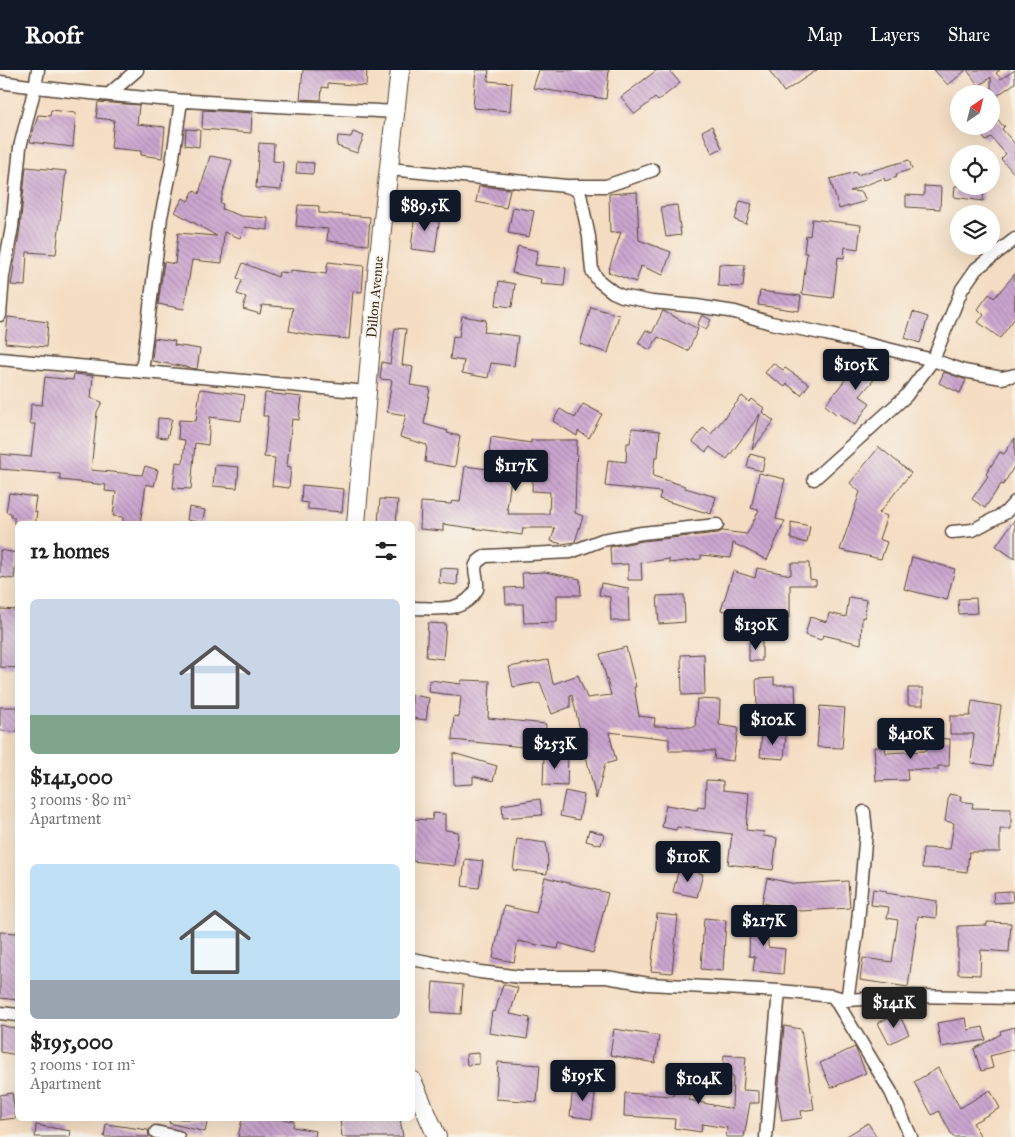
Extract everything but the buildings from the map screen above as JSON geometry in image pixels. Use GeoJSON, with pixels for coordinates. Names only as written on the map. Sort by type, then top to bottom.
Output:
{"type":"FeatureCollection","features":[{"type":"Feature","properties":{"kind":"street"},"geometry":{"type":"LineString","coordinates":[[0,315],[2,276],[12,227],[20,147],[38,70]]}},
{"type":"Feature","properties":{"kind":"street"},"geometry":{"type":"LineString","coordinates":[[108,95],[138,70]]}},
{"type":"Feature","properties":{"kind":"street","name":"Dillon Avenue"},"geometry":{"type":"LineString","coordinates":[[356,521],[377,273],[400,70]]}},
{"type":"Feature","properties":{"kind":"street"},"geometry":{"type":"LineString","coordinates":[[0,82],[108,95],[181,101],[394,112]]}},
{"type":"Feature","properties":{"kind":"street"},"geometry":{"type":"LineString","coordinates":[[142,372],[161,217],[172,164],[181,101]]}},
{"type":"Feature","properties":{"kind":"street"},"geometry":{"type":"LineString","coordinates":[[389,169],[566,186],[606,186],[653,170]]}},
{"type":"Feature","properties":{"kind":"street"},"geometry":{"type":"LineString","coordinates":[[566,186],[575,189],[580,194],[589,237],[592,271],[613,292],[622,296],[652,302],[736,312],[772,323],[934,360],[964,372],[1002,378],[1015,375]]}},
{"type":"Feature","properties":{"kind":"street"},"geometry":{"type":"LineString","coordinates":[[814,479],[906,396],[934,360],[962,289],[976,269],[1015,239]]}},
{"type":"Feature","properties":{"kind":"street"},"geometry":{"type":"LineString","coordinates":[[0,359],[367,392]]}},
{"type":"Feature","properties":{"kind":"street"},"geometry":{"type":"LineString","coordinates":[[1002,378],[1015,386]]}},
{"type":"Feature","properties":{"kind":"street"},"geometry":{"type":"LineString","coordinates":[[952,532],[973,530],[1005,513],[1015,502]]}},
{"type":"Feature","properties":{"kind":"street"},"geometry":{"type":"LineString","coordinates":[[415,608],[444,608],[467,603],[477,590],[475,565],[486,556],[571,552],[602,540],[642,533],[717,525]]}},
{"type":"Feature","properties":{"kind":"street"},"geometry":{"type":"LineString","coordinates":[[847,1000],[857,933],[866,832],[864,812]]}},
{"type":"Feature","properties":{"kind":"street"},"geometry":{"type":"LineString","coordinates":[[415,960],[480,972],[521,977],[606,977],[649,984],[778,991],[833,996],[847,1000],[913,996],[1015,998]]}},
{"type":"Feature","properties":{"kind":"street"},"geometry":{"type":"LineString","coordinates":[[766,1137],[778,991]]}},
{"type":"Feature","properties":{"kind":"street"},"geometry":{"type":"LineString","coordinates":[[833,996],[891,1092],[911,1137]]}},
{"type":"Feature","properties":{"kind":"street"},"geometry":{"type":"LineString","coordinates":[[0,1013],[15,1015]]}},
{"type":"Feature","properties":{"kind":"street"},"geometry":{"type":"LineString","coordinates":[[415,1087],[437,1137]]}},
{"type":"Feature","properties":{"kind":"street"},"geometry":{"type":"LineString","coordinates":[[158,1121],[155,1134],[178,1137]]}}]}
